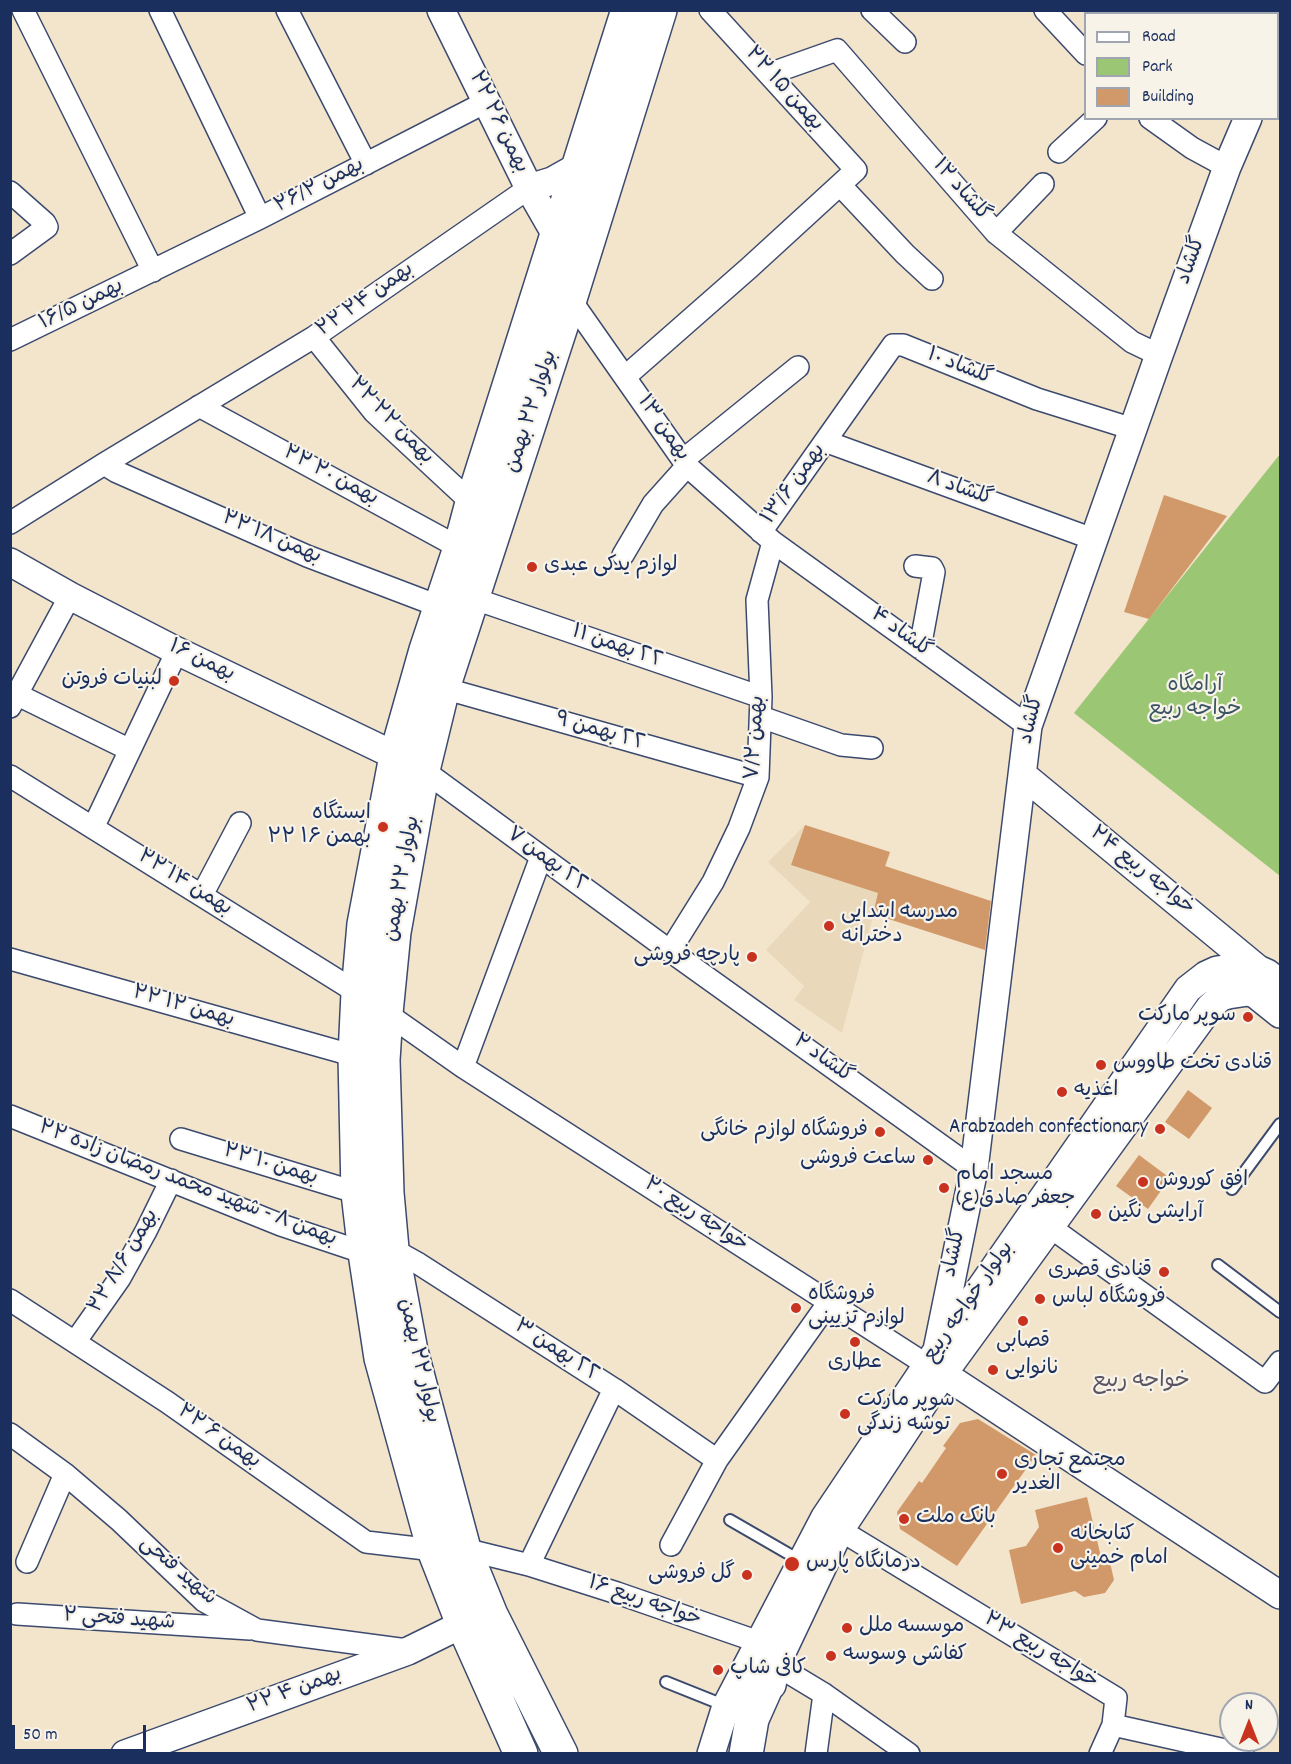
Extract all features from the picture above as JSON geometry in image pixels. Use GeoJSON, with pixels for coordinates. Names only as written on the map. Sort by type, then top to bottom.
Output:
{"type":"FeatureCollection","features":[{"type":"Feature","properties":{"kind":"main road","name":"بولوار ۲۲ بهمن"},"geometry":{"type":"LineString","coordinates":[[521,1754],[463,1624],[449,1550],[381,1358],[378,1251],[387,1193],[384,1071],[386,1013],[410,763],[426,650],[628,10]]}},
{"type":"Feature","properties":{"kind":"main road","name":"بولوار ۲۲ بهمن"},"geometry":{"type":"LineString","coordinates":[[378,1251],[358,1193],[356,1056],[358,993],[364,924],[410,763],[443,688],[570,299],[660,10]]}},
{"type":"Feature","properties":{"kind":"main road","name":"بولوار ۲۲ بهمن"},"geometry":{"type":"LineString","coordinates":[[449,1550],[491,1615],[561,1754]]}},
{"type":"Feature","properties":{"kind":"main road"},"geometry":{"type":"LineString","coordinates":[[746,1754],[768,1654]]}},
{"type":"Feature","properties":{"kind":"street"},"geometry":{"type":"LineString","coordinates":[[23,10],[153,271]]}},
{"type":"Feature","properties":{"kind":"street"},"geometry":{"type":"LineString","coordinates":[[160,10],[260,218]]}},
{"type":"Feature","properties":{"kind":"street"},"geometry":{"type":"LineString","coordinates":[[287,10],[366,164]]}},
{"type":"Feature","properties":{"kind":"street","name":"۲۲ بهمن ۲۶"},"geometry":{"type":"LineString","coordinates":[[441,10],[529,188],[552,182],[577,167]]}},
{"type":"Feature","properties":{"kind":"street","name":"۲۲ بهمن ۱۵"},"geometry":{"type":"LineString","coordinates":[[710,10],[769,74],[905,254],[932,279]]}},
{"type":"Feature","properties":{"kind":"street"},"geometry":{"type":"LineString","coordinates":[[872,10],[905,42]]}},
{"type":"Feature","properties":{"kind":"street"},"geometry":{"type":"LineString","coordinates":[[1045,10],[1084,52]]}},
{"type":"Feature","properties":{"kind":"street","name":"گلشاد ۱۲"},"geometry":{"type":"LineString","coordinates":[[769,74],[837,50],[996,232],[1132,342],[1159,355]]}},
{"type":"Feature","properties":{"kind":"street","name":"بهمن ۲۶/۲"},"geometry":{"type":"LineString","coordinates":[[153,271],[486,102]]}},
{"type":"Feature","properties":{"kind":"street"},"geometry":{"type":"LineString","coordinates":[[1059,152],[1094,120]]}},
{"type":"Feature","properties":{"kind":"street"},"geometry":{"type":"LineString","coordinates":[[1153,120],[1192,148],[1227,167]]}},
{"type":"Feature","properties":{"kind":"street","name":"گلشاد"},"geometry":{"type":"LineString","coordinates":[[936,1363],[974,1169],[1028,726],[1159,355],[1227,167],[1247,120]]}},
{"type":"Feature","properties":{"kind":"street"},"geometry":{"type":"LineString","coordinates":[[626,376],[848,178]]}},
{"type":"Feature","properties":{"kind":"street"},"geometry":{"type":"LineString","coordinates":[[996,232],[1043,183]]}},
{"type":"Feature","properties":{"kind":"street"},"geometry":{"type":"LineString","coordinates":[[529,188],[556,236]]}},
{"type":"Feature","properties":{"kind":"street","name":"۲۲ بهمن ۲۴"},"geometry":{"type":"LineString","coordinates":[[10,524],[104,464],[314,337],[529,188]]}},
{"type":"Feature","properties":{"kind":"street"},"geometry":{"type":"LineString","coordinates":[[10,192],[47,227],[10,254]]}},
{"type":"Feature","properties":{"kind":"street","name":"بهمن ۱۶/۵"},"geometry":{"type":"LineString","coordinates":[[12,338],[153,271]]}},
{"type":"Feature","properties":{"kind":"street","name":"بهمن ۱۳"},"geometry":{"type":"LineString","coordinates":[[570,299],[685,463],[767,537]]}},
{"type":"Feature","properties":{"kind":"street","name":"۲۲ بهمن ۲۲"},"geometry":{"type":"LineString","coordinates":[[314,337],[374,412],[472,502]]}},
{"type":"Feature","properties":{"kind":"street","name":"گلشاد ۱۰"},"geometry":{"type":"LineString","coordinates":[[828,438],[893,345],[903,345],[1037,399],[1133,429]]}},
{"type":"Feature","properties":{"kind":"street"},"geometry":{"type":"LineString","coordinates":[[623,555],[653,504],[685,463],[798,367]]}},
{"type":"Feature","properties":{"kind":"street","name":"۲۲ بهمن ۲۰"},"geometry":{"type":"LineString","coordinates":[[199,406],[460,548]]}},
{"type":"Feature","properties":{"kind":"street","name":"بهمن ۱۳/۶"},"geometry":{"type":"LineString","coordinates":[[767,537],[828,438]]}},
{"type":"Feature","properties":{"kind":"street","name":"گلشاد ۸"},"geometry":{"type":"LineString","coordinates":[[828,438],[830,443],[1093,539]]}},
{"type":"Feature","properties":{"kind":"street","name":"۲۲ بهمن ۱۸"},"geometry":{"type":"LineString","coordinates":[[104,464],[117,472],[307,556],[441,607]]}},
{"type":"Feature","properties":{"kind":"street","name":"گلشاد ۴"},"geometry":{"type":"LineString","coordinates":[[767,537],[1028,726]]}},
{"type":"Feature","properties":{"kind":"street","name":"بهمن ۷/۲"},"geometry":{"type":"LineString","coordinates":[[669,951],[713,882],[739,828],[758,777],[761,707],[757,600],[767,537]]}},
{"type":"Feature","properties":{"kind":"street","name":"بهمن ۱۶"},"geometry":{"type":"LineString","coordinates":[[10,562],[177,651],[410,763]]}},
{"type":"Feature","properties":{"kind":"street"},"geometry":{"type":"LineString","coordinates":[[915,566],[932,568],[934,572],[920,648]]}},
{"type":"Feature","properties":{"kind":"street"},"geometry":{"type":"LineString","coordinates":[[70,596],[14,701],[130,750]]}},
{"type":"Feature","properties":{"kind":"street","name":"٢٢ بهمن ١١"},"geometry":{"type":"LineString","coordinates":[[472,598],[761,707],[841,745],[872,748]]}},
{"type":"Feature","properties":{"kind":"street"},"geometry":{"type":"LineString","coordinates":[[93,828],[177,651]]}},
{"type":"Feature","properties":{"kind":"street","name":"٢٢ بهمن ۹"},"geometry":{"type":"LineString","coordinates":[[443,688],[758,777]]}},
{"type":"Feature","properties":{"kind":"street","name":"٢٢ بهمن ٧"},"geometry":{"type":"LineString","coordinates":[[410,763],[669,951]]}},
{"type":"Feature","properties":{"kind":"street","name":"۲۲ بهمن ۱۴"},"geometry":{"type":"LineString","coordinates":[[10,776],[358,993]]}},
{"type":"Feature","properties":{"kind":"street","name":"خواجه ربیع ۲۴"},"geometry":{"type":"LineString","coordinates":[[1023,776],[1258,969]]}},
{"type":"Feature","properties":{"kind":"street"},"geometry":{"type":"LineString","coordinates":[[202,895],[240,823]]}},
{"type":"Feature","properties":{"kind":"street"},"geometry":{"type":"LineString","coordinates":[[463,1067],[541,857]]}},
{"type":"Feature","properties":{"kind":"street","name":"گلشاد ۲"},"geometry":{"type":"LineString","coordinates":[[669,951],[974,1169]]}},
{"type":"Feature","properties":{"kind":"street","name":"۲۲ بهمن ۱۲"},"geometry":{"type":"LineString","coordinates":[[10,959],[356,1056]]}},
{"type":"Feature","properties":{"kind":"street","name":"بولوار خواجه ربیع"},"geometry":{"type":"LineString","coordinates":[[760,1754],[768,1654],[801,1561],[825,1517],[936,1363],[1188,989],[1217,970],[1238,967],[1258,969]]}},
{"type":"Feature","properties":{"kind":"street"},"geometry":{"type":"LineString","coordinates":[[1258,969],[1281,983]]}},
{"type":"Feature","properties":{"kind":"street","name":"بولوار خواجه ربیع"},"geometry":{"type":"LineString","coordinates":[[711,1754],[726,1706],[768,1654],[936,1363],[1050,1227],[1215,1002],[1228,995],[1248,992],[1255,994],[1281,1014]]}},
{"type":"Feature","properties":{"kind":"street","name":"خواجه ربیع ۲۰"},"geometry":{"type":"LineString","coordinates":[[386,1013],[463,1067],[829,1302],[936,1363]]}},
{"type":"Feature","properties":{"kind":"street","name":"۲۲ بهمن ۸ - شهید محمد رمضان زاده"},"geometry":{"type":"LineString","coordinates":[[10,1116],[281,1226],[378,1251]]}},
{"type":"Feature","properties":{"kind":"street","name":"۲۲ بهمن ۱۰"},"geometry":{"type":"LineString","coordinates":[[181,1139],[358,1193]]}},
{"type":"Feature","properties":{"kind":"street","name":"۲۲ بهمن ۸/۶"},"geometry":{"type":"LineString","coordinates":[[75,1342],[120,1278],[146,1232],[171,1180]]}},
{"type":"Feature","properties":{"kind":"street"},"geometry":{"type":"LineString","coordinates":[[1050,1227],[1265,1382],[1281,1362]]}},
{"type":"Feature","properties":{"kind":"street","name":"٢٢ بهمن ۳"},"geometry":{"type":"LineString","coordinates":[[378,1251],[419,1263],[614,1389],[717,1460]]}},
{"type":"Feature","properties":{"kind":"street","name":"۲۲ بهمن ۶"},"geometry":{"type":"LineString","coordinates":[[10,1300],[167,1402],[366,1542],[449,1550],[529,1565]]}},
{"type":"Feature","properties":{"kind":"street"},"geometry":{"type":"LineString","coordinates":[[671,1545],[717,1460],[829,1302]]}},
{"type":"Feature","properties":{"kind":"street"},"geometry":{"type":"LineString","coordinates":[[936,1363],[1281,1595]]}},
{"type":"Feature","properties":{"kind":"street"},"geometry":{"type":"LineString","coordinates":[[529,1565],[614,1389]]}},
{"type":"Feature","properties":{"kind":"street","name":"شهید فتحی"},"geometry":{"type":"LineString","coordinates":[[10,1434],[65,1474],[119,1520],[204,1601],[257,1630],[408,1651]]}},
{"type":"Feature","properties":{"kind":"street"},"geometry":{"type":"LineString","coordinates":[[27,1562],[65,1474]]}},
{"type":"Feature","properties":{"kind":"street","name":"خواجه ربیع ۲۳"},"geometry":{"type":"LineString","coordinates":[[840,1530],[1116,1698],[1113,1725]]}},
{"type":"Feature","properties":{"kind":"street","name":"خواجه ربیع ۱۶"},"geometry":{"type":"LineString","coordinates":[[529,1565],[617,1593],[768,1654],[909,1754]]}},
{"type":"Feature","properties":{"kind":"street","name":"شهید فتحی ۲"},"geometry":{"type":"LineString","coordinates":[[17,1614],[257,1630]]}},
{"type":"Feature","properties":{"kind":"street","name":"۲۲ بهمن ۴"},"geometry":{"type":"LineString","coordinates":[[124,1754],[408,1651],[463,1624]]}},
{"type":"Feature","properties":{"kind":"street"},"geometry":{"type":"LineString","coordinates":[[816,1754],[824,1694]]}},
{"type":"Feature","properties":{"kind":"street"},"geometry":{"type":"LineString","coordinates":[[1100,1754],[1113,1725],[1244,1754]]}},
{"type":"Feature","properties":{"kind":"lane"},"geometry":{"type":"LineString","coordinates":[[1232,1189],[1281,1124]]}},
{"type":"Feature","properties":{"kind":"lane"},"geometry":{"type":"LineString","coordinates":[[1218,1265],[1281,1312]]}},
{"type":"Feature","properties":{"kind":"lane"},"geometry":{"type":"LineString","coordinates":[[730,1520],[801,1561]]}},
{"type":"Feature","properties":{"kind":"lane"},"geometry":{"type":"LineString","coordinates":[[666,1682],[726,1706]]}},
{"type":"Feature","properties":{"kind":"shaded area","name":"مدرسه ابتدایی دخترانه"},"geometry":{"type":"Polygon","coordinates":[[[805,825],[890,852],[842,1033],[794,1000],[804,986],[766,950],[810,902],[768,862],[805,825]]]}},
{"type":"Feature","properties":{"kind":"green space","name":"آرامگاه خواجه ربیع"},"geometry":{"type":"Polygon","coordinates":[[[1280,454],[1280,876],[1074,713],[1280,454]]]}},
{"type":"Feature","properties":{"kind":"building"},"geometry":{"type":"Polygon","coordinates":[[[1164,495],[1227,516],[1149,619],[1124,612],[1164,495]]]}},
{"type":"Feature","properties":{"kind":"building"},"geometry":{"type":"Polygon","coordinates":[[[805,825],[890,852],[885,866],[991,901],[985,950],[873,914],[878,893],[791,865],[805,825]]]}},
{"type":"Feature","properties":{"kind":"building"},"geometry":{"type":"Polygon","coordinates":[[[1188,1090],[1212,1108],[1189,1139],[1165,1122],[1188,1090]]]}},
{"type":"Feature","properties":{"kind":"building","name":"افق کوروش"},"geometry":{"type":"Polygon","coordinates":[[[1139,1155],[1170,1178],[1148,1209],[1116,1186],[1139,1155]]]}},
{"type":"Feature","properties":{"kind":"building"},"geometry":{"type":"Polygon","coordinates":[[[978,1419],[1036,1455],[957,1566],[900,1529],[897,1512],[919,1481],[922,1483],[946,1448],[943,1446],[960,1423],[978,1419]]]}},
{"type":"Feature","properties":{"kind":"building","name":"کتابخانه امام خمینی"},"geometry":{"type":"Polygon","coordinates":[[[1087,1497],[1100,1553],[1109,1558],[1114,1580],[1105,1593],[1084,1597],[1075,1591],[1021,1604],[1009,1550],[1026,1546],[1039,1527],[1035,1510],[1087,1497]]]}},
{"type":"Feature","properties":{"kind":"place","name":"لوازم یدکی عبدی"},"geometry":{"type":"Point","coordinates":[532,567]}},
{"type":"Feature","properties":{"kind":"place","name":"لبنیات فروتن"},"geometry":{"type":"Point","coordinates":[174,681]}},
{"type":"Feature","properties":{"kind":"place","name":"ایستگاه ۲۲ بهمن ۱۶"},"geometry":{"type":"Point","coordinates":[383,827]}},
{"type":"Feature","properties":{"kind":"place","name":"مدرسه ابتدایی دخترانه"},"geometry":{"type":"Point","coordinates":[829,926]}},
{"type":"Feature","properties":{"kind":"place","name":"پارچه فروشی"},"geometry":{"type":"Point","coordinates":[752,957]}},
{"type":"Feature","properties":{"kind":"place","name":"سوپر مارکت"},"geometry":{"type":"Point","coordinates":[1248,1017]}},
{"type":"Feature","properties":{"kind":"place","name":"قنادی تخت طاووس"},"geometry":{"type":"Point","coordinates":[1101,1065]}},
{"type":"Feature","properties":{"kind":"place","name":"اغذیه"},"geometry":{"type":"Point","coordinates":[1062,1092]}},
{"type":"Feature","properties":{"kind":"place","name":"Arabzadeh confectionary"},"geometry":{"type":"Point","coordinates":[1160,1129]}},
{"type":"Feature","properties":{"kind":"place","name":"فروشگاه لوازم خانگی"},"geometry":{"type":"Point","coordinates":[880,1132]}},
{"type":"Feature","properties":{"kind":"place","name":"ساعت فروشی"},"geometry":{"type":"Point","coordinates":[928,1160]}},
{"type":"Feature","properties":{"kind":"place","name":"افق کوروش"},"geometry":{"type":"Point","coordinates":[1143,1182]}},
{"type":"Feature","properties":{"kind":"place","name":"مسجد امام جعفر صادق(ع)"},"geometry":{"type":"Point","coordinates":[944,1188]}},
{"type":"Feature","properties":{"kind":"place","name":"آرایشی نگین"},"geometry":{"type":"Point","coordinates":[1096,1214]}},
{"type":"Feature","properties":{"kind":"place","name":"قنادی قصری"},"geometry":{"type":"Point","coordinates":[1164,1272]}},
{"type":"Feature","properties":{"kind":"place","name":"فروشگاه لباس"},"geometry":{"type":"Point","coordinates":[1040,1299]}},
{"type":"Feature","properties":{"kind":"place","name":"فروشگاه لوازم تزیینی"},"geometry":{"type":"Point","coordinates":[796,1308]}},
{"type":"Feature","properties":{"kind":"place","name":"قصابی"},"geometry":{"type":"Point","coordinates":[1023,1321]}},
{"type":"Feature","properties":{"kind":"place","name":"عطاری"},"geometry":{"type":"Point","coordinates":[855,1342]}},
{"type":"Feature","properties":{"kind":"place","name":"نانوایی"},"geometry":{"type":"Point","coordinates":[993,1370]}},
{"type":"Feature","properties":{"kind":"place","name":"سوپر مارکت توشه زندگی"},"geometry":{"type":"Point","coordinates":[845,1414]}},
{"type":"Feature","properties":{"kind":"place","name":"مجتمع تجاری الغدیر"},"geometry":{"type":"Point","coordinates":[1002,1474]}},
{"type":"Feature","properties":{"kind":"place","name":"بانک ملت"},"geometry":{"type":"Point","coordinates":[904,1519]}},
{"type":"Feature","properties":{"kind":"place","name":"کتابخانه امام خمینی"},"geometry":{"type":"Point","coordinates":[1058,1548]}},
{"type":"Feature","properties":{"kind":"place","name":"درمانگاه پارس"},"geometry":{"type":"Point","coordinates":[792,1564]}},
{"type":"Feature","properties":{"kind":"place","name":"گل فروشی"},"geometry":{"type":"Point","coordinates":[747,1575]}},
{"type":"Feature","properties":{"kind":"place","name":"موسسه ملل"},"geometry":{"type":"Point","coordinates":[847,1628]}},
{"type":"Feature","properties":{"kind":"place","name":"کفاشی وسوسه"},"geometry":{"type":"Point","coordinates":[831,1656]}},
{"type":"Feature","properties":{"kind":"place","name":"کافی شاپ"},"geometry":{"type":"Point","coordinates":[718,1670]}},
{"type":"Feature","properties":{"kind":"district","name":"خواجه ربیع"},"geometry":{"type":"Point","coordinates":[1141,1383]}}]}
